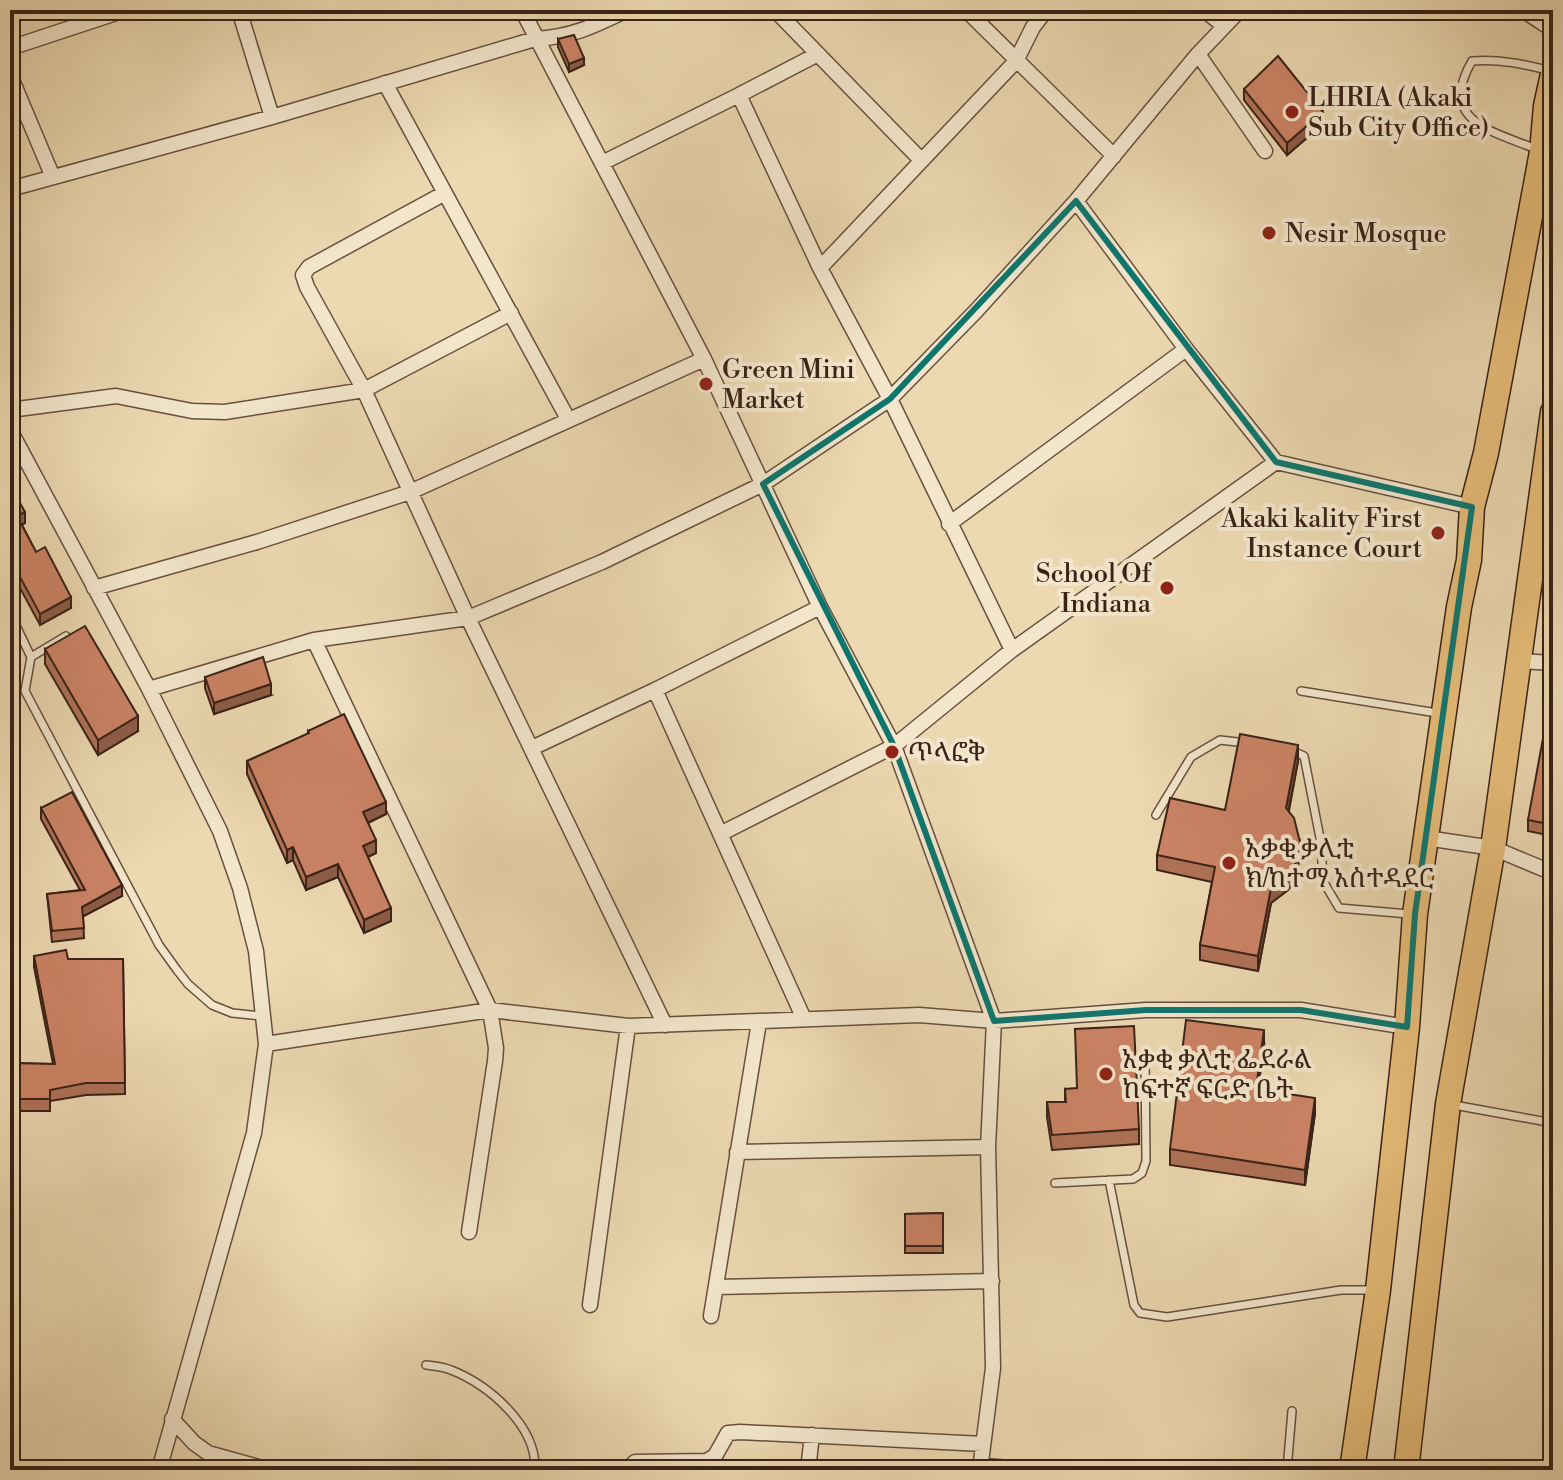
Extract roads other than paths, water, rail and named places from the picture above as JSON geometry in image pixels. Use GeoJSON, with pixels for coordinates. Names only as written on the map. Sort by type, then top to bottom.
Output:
{"type":"FeatureCollection","features":[{"type":"Feature","properties":{"kind":"main road"},"geometry":{"type":"LineString","coordinates":[[1352,1470],[1378,1290],[1407,1027],[1415,914],[1459,607],[1469,560],[1472,507],[1486,453],[1542,152],[1553,72]]}},
{"type":"Feature","properties":{"kind":"main road"},"geometry":{"type":"LineString","coordinates":[[1406,1470],[1448,1104],[1493,848],[1520,661],[1547,505],[1553,412]]}},
{"type":"Feature","properties":{"kind":"street"},"geometry":{"type":"LineString","coordinates":[[10,48],[99,13],[125,10]]}},
{"type":"Feature","properties":{"kind":"street"},"geometry":{"type":"LineString","coordinates":[[239,10],[272,117]]}},
{"type":"Feature","properties":{"kind":"street"},"geometry":{"type":"LineString","coordinates":[[522,10],[704,359],[820,607],[894,746],[994,1021],[988,1147],[993,1368],[980,1466]]}},
{"type":"Feature","properties":{"kind":"street"},"geometry":{"type":"LineString","coordinates":[[10,189],[272,117],[535,39],[560,38],[582,32],[627,10]]}},
{"type":"Feature","properties":{"kind":"street"},"geometry":{"type":"LineString","coordinates":[[775,10],[921,160]]}},
{"type":"Feature","properties":{"kind":"street"},"geometry":{"type":"LineString","coordinates":[[966,10],[1114,156]]}},
{"type":"Feature","properties":{"kind":"street"},"geometry":{"type":"LineString","coordinates":[[820,268],[1016,61],[1033,27],[1046,10]]}},
{"type":"Feature","properties":{"kind":"street"},"geometry":{"type":"LineString","coordinates":[[1204,10],[1223,25]]}},
{"type":"Feature","properties":{"kind":"street"},"geometry":{"type":"LineString","coordinates":[[149,689],[314,640],[468,618],[602,562],[763,484],[890,399],[977,310],[1076,201],[1198,54],[1240,10]]}},
{"type":"Feature","properties":{"kind":"street"},"geometry":{"type":"LineString","coordinates":[[1523,10],[1553,30]]}},
{"type":"Feature","properties":{"kind":"street"},"geometry":{"type":"LineString","coordinates":[[1198,54],[1265,151]]}},
{"type":"Feature","properties":{"kind":"street"},"geometry":{"type":"LineString","coordinates":[[602,163],[816,55]]}},
{"type":"Feature","properties":{"kind":"street"},"geometry":{"type":"LineString","coordinates":[[10,75],[52,175]]}},
{"type":"Feature","properties":{"kind":"street"},"geometry":{"type":"LineString","coordinates":[[385,83],[568,419]]}},
{"type":"Feature","properties":{"kind":"street"},"geometry":{"type":"LineString","coordinates":[[739,95],[820,268],[890,399],[1012,650]]}},
{"type":"Feature","properties":{"kind":"street"},"geometry":{"type":"LineString","coordinates":[[445,193],[309,267],[303,275],[364,390],[468,618],[665,1025]]}},
{"type":"Feature","properties":{"kind":"street"},"geometry":{"type":"LineString","coordinates":[[1076,201],[1186,349],[1276,462],[1472,507]]}},
{"type":"Feature","properties":{"kind":"street"},"geometry":{"type":"LineString","coordinates":[[10,410],[116,396],[192,411],[225,412],[364,390],[511,313]]}},
{"type":"Feature","properties":{"kind":"street"},"geometry":{"type":"LineString","coordinates":[[949,524],[1186,349]]}},
{"type":"Feature","properties":{"kind":"street"},"geometry":{"type":"LineString","coordinates":[[94,588],[257,542],[410,492],[704,359]]}},
{"type":"Feature","properties":{"kind":"street"},"geometry":{"type":"LineString","coordinates":[[10,430],[149,689],[220,831],[240,888],[256,951],[266,1044],[254,1133],[159,1470]]}},
{"type":"Feature","properties":{"kind":"street"},"geometry":{"type":"LineString","coordinates":[[720,834],[894,746],[1012,650],[1276,462]]}},
{"type":"Feature","properties":{"kind":"street"},"geometry":{"type":"LineString","coordinates":[[532,748],[820,607]]}},
{"type":"Feature","properties":{"kind":"street"},"geometry":{"type":"LineString","coordinates":[[314,640],[490,1010],[495,1061],[469,1232]]}},
{"type":"Feature","properties":{"kind":"street"},"geometry":{"type":"LineString","coordinates":[[1520,661],[1553,663]]}},
{"type":"Feature","properties":{"kind":"street"},"geometry":{"type":"LineString","coordinates":[[655,690],[804,1019]]}},
{"type":"Feature","properties":{"kind":"street"},"geometry":{"type":"LineString","coordinates":[[1426,838],[1493,848],[1553,873]]}},
{"type":"Feature","properties":{"kind":"street"},"geometry":{"type":"LineString","coordinates":[[266,1044],[490,1010],[628,1026],[919,1015],[994,1021],[1146,1010],[1301,1010],[1407,1027]]}},
{"type":"Feature","properties":{"kind":"street"},"geometry":{"type":"LineString","coordinates":[[711,1316],[759,1022]]}},
{"type":"Feature","properties":{"kind":"street"},"geometry":{"type":"LineString","coordinates":[[590,1305],[628,1026]]}},
{"type":"Feature","properties":{"kind":"street"},"geometry":{"type":"LineString","coordinates":[[737,1152],[988,1147]]}},
{"type":"Feature","properties":{"kind":"street"},"geometry":{"type":"LineString","coordinates":[[716,1287],[992,1281]]}},
{"type":"Feature","properties":{"kind":"street"},"geometry":{"type":"LineString","coordinates":[[172,1419],[208,1453],[269,1470]]}},
{"type":"Feature","properties":{"kind":"street"},"geometry":{"type":"LineString","coordinates":[[627,1470],[635,1462],[707,1461],[715,1456],[728,1433],[983,1444]]}},
{"type":"Feature","properties":{"kind":"street"},"geometry":{"type":"LineString","coordinates":[[808,1470],[812,1435]]}},
{"type":"Feature","properties":{"kind":"lane"},"geometry":{"type":"LineString","coordinates":[[1542,152],[1479,125],[1465,115],[1461,96],[1464,74],[1472,61],[1514,62],[1553,72]]}},
{"type":"Feature","properties":{"kind":"lane"},"geometry":{"type":"LineString","coordinates":[[10,613],[31,657],[25,691],[159,945],[188,984],[212,1005],[232,1013],[263,1016]]}},
{"type":"Feature","properties":{"kind":"lane"},"geometry":{"type":"LineString","coordinates":[[31,657],[66,636]]}},
{"type":"Feature","properties":{"kind":"lane"},"geometry":{"type":"LineString","coordinates":[[1301,691],[1444,715]]}},
{"type":"Feature","properties":{"kind":"lane"},"geometry":{"type":"LineString","coordinates":[[1156,815],[1191,757],[1220,740],[1251,743]]}},
{"type":"Feature","properties":{"kind":"lane"},"geometry":{"type":"LineString","coordinates":[[1282,747],[1304,756],[1321,843],[1323,881],[1339,908],[1415,914]]}},
{"type":"Feature","properties":{"kind":"lane"},"geometry":{"type":"LineString","coordinates":[[1055,1183],[1133,1179],[1142,1173],[1146,1161],[1145,1052]]}},
{"type":"Feature","properties":{"kind":"lane"},"geometry":{"type":"LineString","coordinates":[[1448,1104],[1553,1123]]}},
{"type":"Feature","properties":{"kind":"lane"},"geometry":{"type":"LineString","coordinates":[[1109,1180],[1134,1305],[1140,1313],[1167,1317],[1341,1290],[1378,1290]]}},
{"type":"Feature","properties":{"kind":"lane"},"geometry":{"type":"LineString","coordinates":[[426,1365],[451,1370],[495,1396],[519,1421],[535,1455],[535,1470]]}},
{"type":"Feature","properties":{"kind":"lane"},"geometry":{"type":"LineString","coordinates":[[1287,1470],[1292,1411]]}},
{"type":"Feature","properties":{"kind":"lane"},"geometry":{"type":"LineString","coordinates":[[980,1466],[1072,1470]]}},
{"type":"Feature","properties":{"kind":"place","name":"LHRIA (Akaki Sub City Office)"},"geometry":{"type":"Point","coordinates":[1292,112]}},
{"type":"Feature","properties":{"kind":"place","name":"Nesir Mosque"},"geometry":{"type":"Point","coordinates":[1269,233]}},
{"type":"Feature","properties":{"kind":"place","name":"Green Mini Market"},"geometry":{"type":"Point","coordinates":[706,384]}},
{"type":"Feature","properties":{"kind":"place","name":"Akaki kality First Instance Court"},"geometry":{"type":"Point","coordinates":[1438,533]}},
{"type":"Feature","properties":{"kind":"place","name":"School Of Indiana"},"geometry":{"type":"Point","coordinates":[1167,588]}},
{"type":"Feature","properties":{"kind":"place","name":"ጥላፎቅ"},"geometry":{"type":"Point","coordinates":[892,752]}},
{"type":"Feature","properties":{"kind":"place","name":"አቃቂ ቃሊቲ ክ/ከተማ አስተዳደር"},"geometry":{"type":"Point","coordinates":[1229,863]}},
{"type":"Feature","properties":{"kind":"place","name":"አቃቂ ቃሊቲ ፌደራል ከፍተኛ ፍርድ ቤት"},"geometry":{"type":"Point","coordinates":[1106,1074]}}]}
